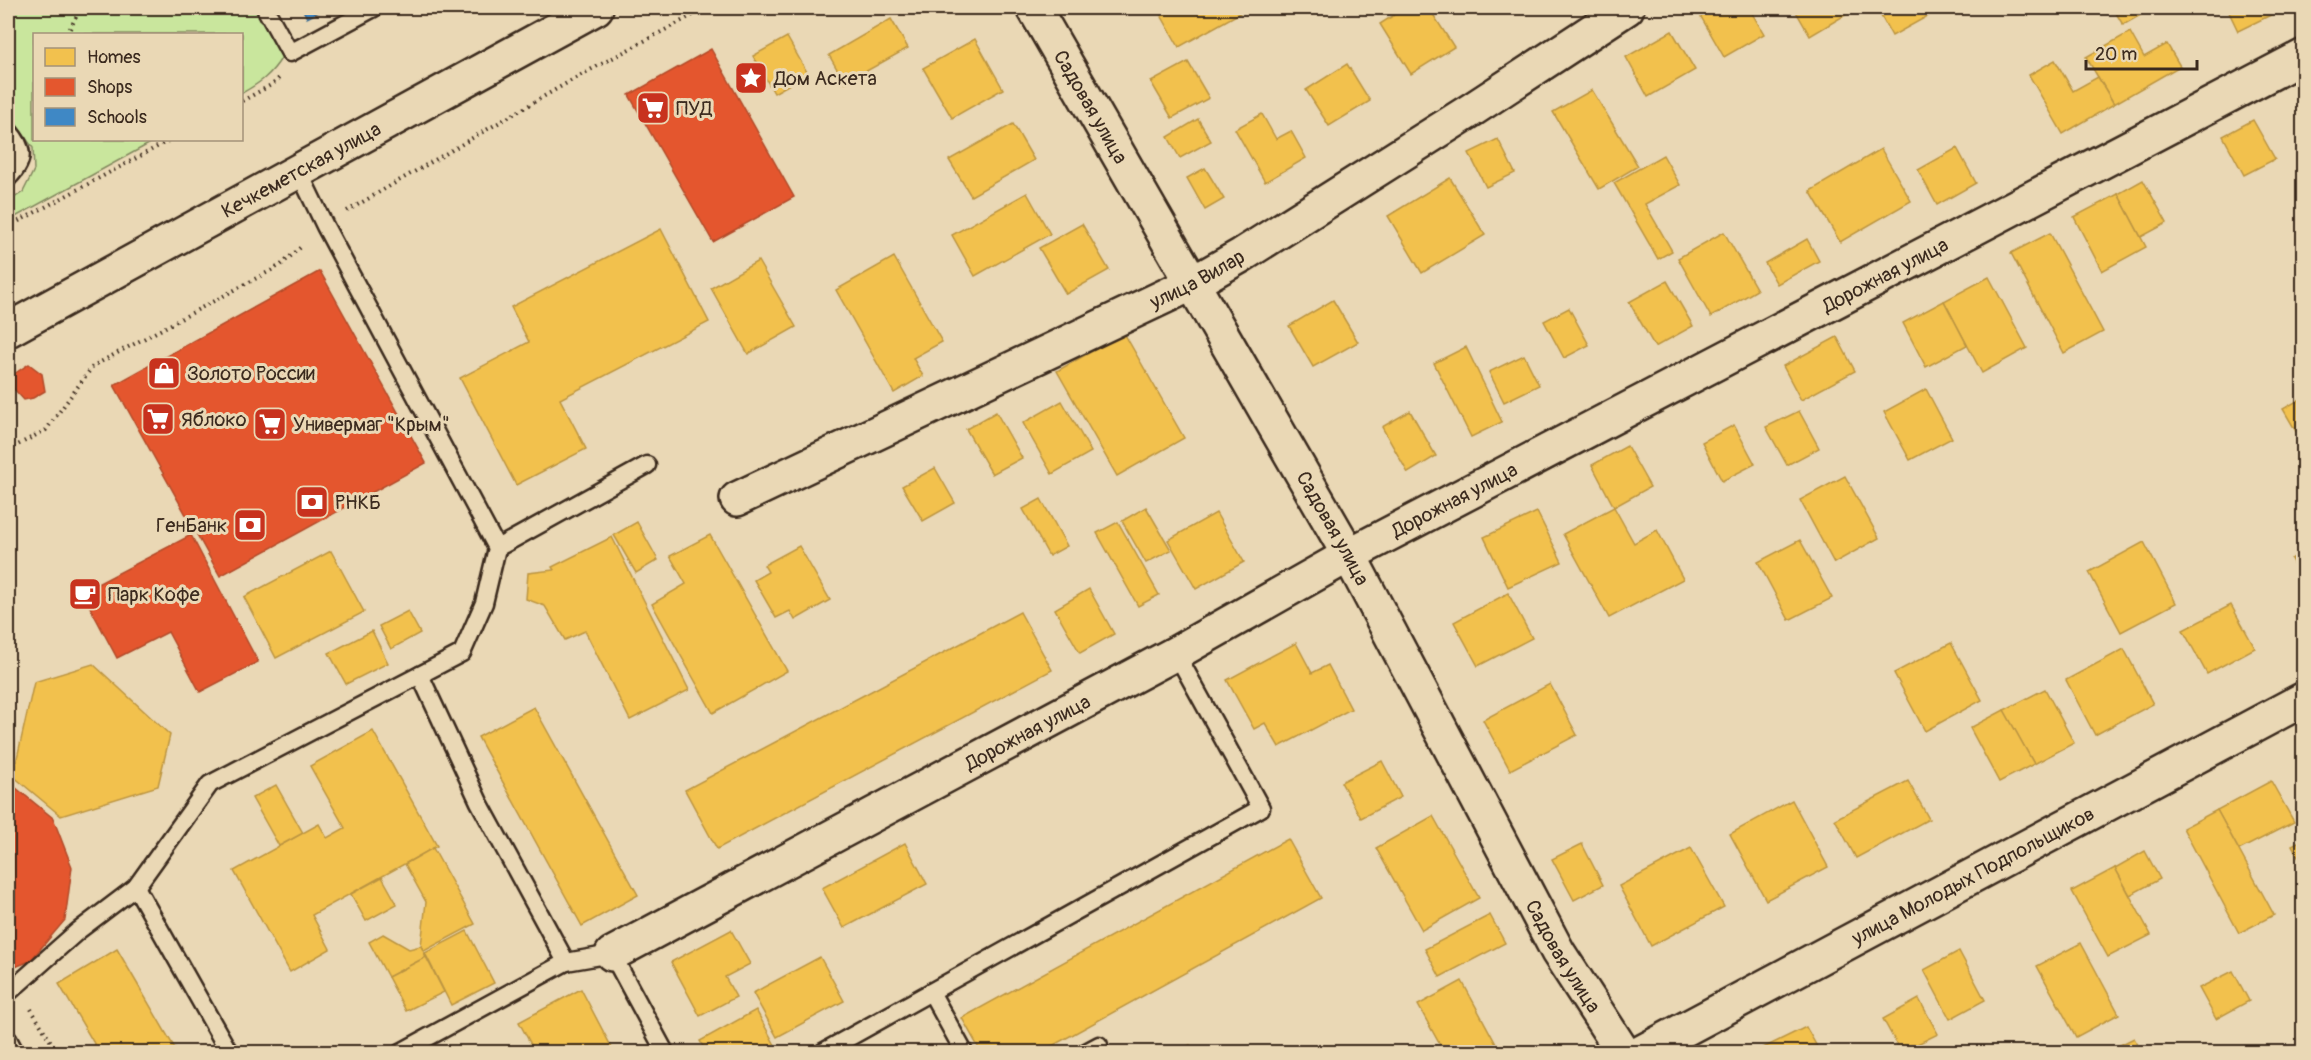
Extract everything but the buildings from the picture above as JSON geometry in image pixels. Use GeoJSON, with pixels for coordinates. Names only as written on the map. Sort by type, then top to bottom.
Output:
{"type":"FeatureCollection","features":[{"type":"Feature","properties":{"kind":"street","name":"Кечкеметская улица"},"geometry":{"type":"LineString","coordinates":[[8,330],[596,8]]}},
{"type":"Feature","properties":{"kind":"street","name":"Садовая улица"},"geometry":{"type":"LineString","coordinates":[[1034,8],[1349,555],[1558,952],[1623,1053]]}},
{"type":"Feature","properties":{"kind":"street","name":"улица Вилар"},"geometry":{"type":"LineString","coordinates":[[736,499],[1193,283],[1242,255],[1423,141],[1628,8]]}},
{"type":"Feature","properties":{"kind":"street","name":"Дорожная улица"},"geometry":{"type":"LineString","coordinates":[[612,954],[1176,653],[1349,555],[2304,56]]}},
{"type":"Feature","properties":{"kind":"street","name":"улица Молодых Подпольщиков"},"geometry":{"type":"LineString","coordinates":[[1642,1053],[2304,699]]}},
{"type":"Feature","properties":{"kind":"lane"},"geometry":{"type":"LineString","coordinates":[[265,8],[290,53],[374,8]]}},
{"type":"Feature","properties":{"kind":"lane"},"geometry":{"type":"LineString","coordinates":[[8,130],[20,144],[21,157],[16,170],[8,178]]}},
{"type":"Feature","properties":{"kind":"lane"},"geometry":{"type":"LineString","coordinates":[[12,989],[78,931],[136,887],[210,784],[462,653],[484,603],[497,548],[324,226],[298,170]]}},
{"type":"Feature","properties":{"kind":"lane"},"geometry":{"type":"LineString","coordinates":[[497,548],[647,465]]}},
{"type":"Feature","properties":{"kind":"lane"},"geometry":{"type":"LineString","coordinates":[[823,1053],[1261,808],[1176,653]]}},
{"type":"Feature","properties":{"kind":"lane"},"geometry":{"type":"LineString","coordinates":[[420,675],[479,802],[566,962]]}},
{"type":"Feature","properties":{"kind":"lane"},"geometry":{"type":"LineString","coordinates":[[136,887],[228,1053]]}},
{"type":"Feature","properties":{"kind":"lane"},"geometry":{"type":"LineString","coordinates":[[401,1053],[566,962],[612,954],[665,1053]]}},
{"type":"Feature","properties":{"kind":"lane"},"geometry":{"type":"LineString","coordinates":[[931,992],[964,1053]]}},
{"type":"Feature","properties":{"kind":"lane"},"geometry":{"type":"LineString","coordinates":[[8,1039],[15,1053]]}},
{"type":"Feature","properties":{"kind":"path"},"geometry":{"type":"LineString","coordinates":[[68,33],[81,8]]}},
{"type":"Feature","properties":{"kind":"path"},"geometry":{"type":"LineString","coordinates":[[243,100],[273,84],[285,70],[290,53]]}},
{"type":"Feature","properties":{"kind":"path"},"geometry":{"type":"LineString","coordinates":[[8,227],[168,141]]}},
{"type":"Feature","properties":{"kind":"path"},"geometry":{"type":"LineString","coordinates":[[12,989],[57,1053]]}},
{"type":"Feature","properties":{"kind":"green space"},"geometry":{"type":"Polygon","coordinates":[[[8,8],[255,8],[282,57],[265,78],[243,92],[243,33],[33,33],[33,141],[154,141],[8,221],[8,202],[23,192],[34,170],[33,148],[8,113],[8,8]]]}},
{"type":"Feature","properties":{"kind":"place","name":"Дом Аскета"},"geometry":{"type":"Point","coordinates":[751,78]}},
{"type":"Feature","properties":{"kind":"place","name":"ПУД"},"geometry":{"type":"Point","coordinates":[653,108]}},
{"type":"Feature","properties":{"kind":"place","name":"Золото России"},"geometry":{"type":"Point","coordinates":[164,373]}},
{"type":"Feature","properties":{"kind":"place","name":"Яблоко"},"geometry":{"type":"Point","coordinates":[158,419]}},
{"type":"Feature","properties":{"kind":"place","name":"Универмаг \"Крым\""},"geometry":{"type":"Point","coordinates":[270,424]}},
{"type":"Feature","properties":{"kind":"place","name":"РНКБ"},"geometry":{"type":"Point","coordinates":[312,502]}},
{"type":"Feature","properties":{"kind":"place","name":"ГенБанк"},"geometry":{"type":"Point","coordinates":[250,525]}},
{"type":"Feature","properties":{"kind":"place","name":"Парк Кофе"},"geometry":{"type":"Point","coordinates":[85,594]}}]}
